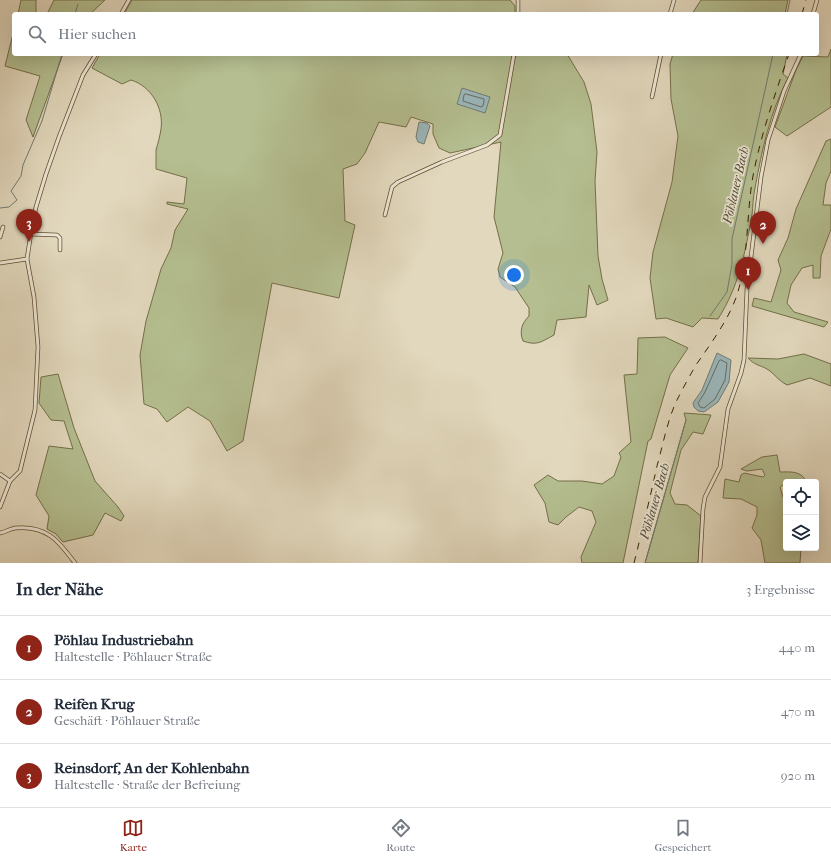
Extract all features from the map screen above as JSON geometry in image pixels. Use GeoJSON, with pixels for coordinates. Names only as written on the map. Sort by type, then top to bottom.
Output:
{"type":"FeatureCollection","features":[{"type":"Feature","properties":{"kind":"street"},"geometry":{"type":"LineString","coordinates":[[122,12],[129,0]]}},
{"type":"Feature","properties":{"kind":"street"},"geometry":{"type":"LineString","coordinates":[[518,0],[518,12]]}},
{"type":"Feature","properties":{"kind":"street"},"geometry":{"type":"LineString","coordinates":[[671,12],[674,0]]}},
{"type":"Feature","properties":{"kind":"street"},"geometry":{"type":"LineString","coordinates":[[814,12],[817,0]]}},
{"type":"Feature","properties":{"kind":"street"},"geometry":{"type":"LineString","coordinates":[[0,507],[10,481],[20,471],[35,410],[38,347],[34,304],[27,258],[30,233],[36,207],[57,144],[83,75],[95,56]]}},
{"type":"Feature","properties":{"kind":"street"},"geometry":{"type":"LineString","coordinates":[[385,215],[392,188],[398,182],[442,162],[488,145],[500,135],[514,56]]}},
{"type":"Feature","properties":{"kind":"street"},"geometry":{"type":"LineString","coordinates":[[652,97],[661,56]]}},
{"type":"Feature","properties":{"kind":"street"},"geometry":{"type":"LineString","coordinates":[[700,563],[705,497],[720,467],[728,409],[744,360],[746,300],[760,184],[768,140],[784,91],[800,56]]}},
{"type":"Feature","properties":{"kind":"street"},"geometry":{"type":"LineString","coordinates":[[0,237],[3,227]]}},
{"type":"Feature","properties":{"kind":"street"},"geometry":{"type":"LineString","coordinates":[[30,233],[57,234],[60,238],[60,250]]}},
{"type":"Feature","properties":{"kind":"street"},"geometry":{"type":"LineString","coordinates":[[0,263],[27,258]]}},
{"type":"Feature","properties":{"kind":"street"},"geometry":{"type":"LineString","coordinates":[[0,474],[10,481]]}},
{"type":"Feature","properties":{"kind":"street"},"geometry":{"type":"LineString","coordinates":[[0,533],[13,528],[40,530],[52,536],[62,545],[75,563]]}},
{"type":"Feature","properties":{"kind":"street"},"geometry":{"type":"LineString","coordinates":[[71,558],[72,563]]}},
{"type":"Feature","properties":{"kind":"green space"},"geometry":{"type":"Polygon","coordinates":[[[21,0],[36,0],[36,12],[18,12],[21,0]]]}},
{"type":"Feature","properties":{"kind":"green space"},"geometry":{"type":"Polygon","coordinates":[[[54,0],[105,0],[92,12],[48,12],[54,0]]]}},
{"type":"Feature","properties":{"kind":"green space"},"geometry":{"type":"Polygon","coordinates":[[[132,0],[510,0],[515,6],[515,12],[125,12],[132,0]]]}},
{"type":"Feature","properties":{"kind":"green space"},"geometry":{"type":"Polygon","coordinates":[[[701,0],[788,0],[785,12],[693,12],[701,0]]]}},
{"type":"Feature","properties":{"kind":"green space"},"geometry":{"type":"Polygon","coordinates":[[[12,38],[12,56],[62,56],[33,137],[26,120],[40,76],[5,66],[12,38]]]}},
{"type":"Feature","properties":{"kind":"green space"},"geometry":{"type":"Polygon","coordinates":[[[831,49],[831,107],[787,136],[775,127],[796,70],[803,56],[828,57],[831,49]]]}},
{"type":"Feature","properties":{"kind":"green space"},"geometry":{"type":"Polygon","coordinates":[[[99,56],[568,56],[584,82],[591,104],[597,152],[595,181],[598,256],[608,300],[597,305],[589,285],[586,317],[557,320],[554,335],[546,340],[536,343],[523,341],[521,331],[523,324],[529,316],[529,308],[515,287],[500,277],[498,269],[503,253],[494,217],[501,142],[450,153],[439,148],[433,134],[433,124],[411,117],[406,127],[379,122],[365,153],[357,164],[343,169],[345,221],[355,225],[339,298],[272,283],[243,441],[227,451],[210,421],[188,407],[167,422],[157,409],[144,404],[140,355],[146,321],[161,269],[171,248],[175,230],[188,209],[167,204],[167,202],[184,204],[187,178],[156,169],[156,150],[161,132],[160,113],[155,99],[145,87],[131,80],[122,84],[92,68],[99,56]]]}},
{"type":"Feature","properties":{"kind":"green space"},"geometry":{"type":"Polygon","coordinates":[[[672,56],[787,56],[783,74],[788,78],[776,104],[764,145],[754,191],[752,215],[747,243],[736,282],[718,319],[702,318],[693,327],[666,318],[656,319],[650,278],[653,252],[672,182],[678,136],[671,99],[670,64],[672,56]]]}},
{"type":"Feature","properties":{"kind":"green space"},"geometry":{"type":"Polygon","coordinates":[[[831,139],[831,171],[826,183],[823,205],[831,205],[831,229],[821,256],[820,278],[813,278],[813,265],[802,268],[791,285],[787,303],[794,312],[828,322],[824,327],[752,306],[754,298],[771,302],[781,270],[778,260],[788,238],[796,209],[826,141],[831,139]]]}},
{"type":"Feature","properties":{"kind":"green space"},"geometry":{"type":"Polygon","coordinates":[[[665,337],[688,348],[670,375],[651,439],[648,441],[623,563],[582,563],[581,557],[596,522],[592,511],[579,507],[558,525],[549,522],[545,503],[534,485],[548,475],[558,481],[582,481],[602,484],[614,476],[621,457],[619,453],[631,442],[624,375],[637,374],[638,338],[665,337]]]}},
{"type":"Feature","properties":{"kind":"green space"},"geometry":{"type":"Polygon","coordinates":[[[804,354],[831,364],[831,386],[810,378],[787,385],[779,380],[770,371],[753,363],[748,358],[778,359],[804,354]]]}},
{"type":"Feature","properties":{"kind":"green space"},"geometry":{"type":"Polygon","coordinates":[[[58,374],[74,428],[95,481],[124,516],[121,521],[105,513],[93,535],[63,542],[56,534],[47,529],[49,516],[36,495],[49,446],[73,449],[64,421],[51,420],[39,403],[41,377],[58,374]]]}},
{"type":"Feature","properties":{"kind":"green space"},"geometry":{"type":"Polygon","coordinates":[[[684,413],[711,415],[703,434],[693,432],[681,450],[670,493],[675,504],[687,505],[701,516],[698,563],[645,563],[686,420],[684,413]]]}},
{"type":"Feature","properties":{"kind":"green space"},"geometry":{"type":"Polygon","coordinates":[[[777,455],[780,472],[796,473],[805,479],[783,479],[783,485],[780,487],[783,497],[783,551],[801,551],[800,563],[765,563],[761,540],[752,528],[757,515],[757,507],[741,499],[723,498],[725,479],[739,482],[741,475],[744,473],[763,477],[765,475],[762,469],[747,471],[741,469],[762,457],[777,455]]]}},
{"type":"Feature","properties":{"kind":"water"},"geometry":{"type":"Polygon","coordinates":[[[462,88],[490,97],[485,113],[457,104],[462,88]]]}},
{"type":"Feature","properties":{"kind":"water"},"geometry":{"type":"Polygon","coordinates":[[[419,122],[427,123],[430,126],[424,144],[418,142],[416,137],[419,122]]]}},
{"type":"Feature","properties":{"kind":"water"},"geometry":{"type":"Polygon","coordinates":[[[717,353],[731,360],[729,382],[718,402],[704,412],[698,411],[694,407],[693,403],[702,390],[717,353]]]}},
{"type":"Feature","properties":{"kind":"waterway","name":"Pöhlauer Bach"},"geometry":{"type":"LineString","coordinates":[[787,12],[790,0]]}},
{"type":"Feature","properties":{"kind":"waterway"},"geometry":{"type":"LineString","coordinates":[[76,12],[78,4]]}},
{"type":"Feature","properties":{"kind":"waterway"},"geometry":{"type":"LineString","coordinates":[[0,208],[9,207],[17,200],[11,191],[21,176],[23,165],[42,121],[61,56]]}},
{"type":"Feature","properties":{"kind":"waterway","name":"Pöhlauer Bach"},"geometry":{"type":"LineString","coordinates":[[710,316],[727,292],[732,264],[732,239],[773,56]]}},
{"type":"Feature","properties":{"kind":"waterway","name":"Pöhlauer Bach"},"geometry":{"type":"LineString","coordinates":[[645,563],[686,420]]}},
{"type":"Feature","properties":{"kind":"railway"},"geometry":{"type":"LineString","coordinates":[[803,12],[806,0]]}},
{"type":"Feature","properties":{"kind":"railway"},"geometry":{"type":"LineString","coordinates":[[634,563],[657,466],[676,402],[696,365],[724,323],[737,295],[744,266],[751,191],[756,160],[769,114],[788,56]]}},
{"type":"Feature","properties":{"kind":"place","name":"Reinsdorf, An der Kohlenbahn"},"geometry":{"type":"Point","coordinates":[29,242]}},
{"type":"Feature","properties":{"kind":"place","name":"Reifen Krug"},"geometry":{"type":"Point","coordinates":[763,244]}},
{"type":"Feature","properties":{"kind":"place","name":"Pöhlau Industriebahn"},"geometry":{"type":"Point","coordinates":[748,290]}}]}
